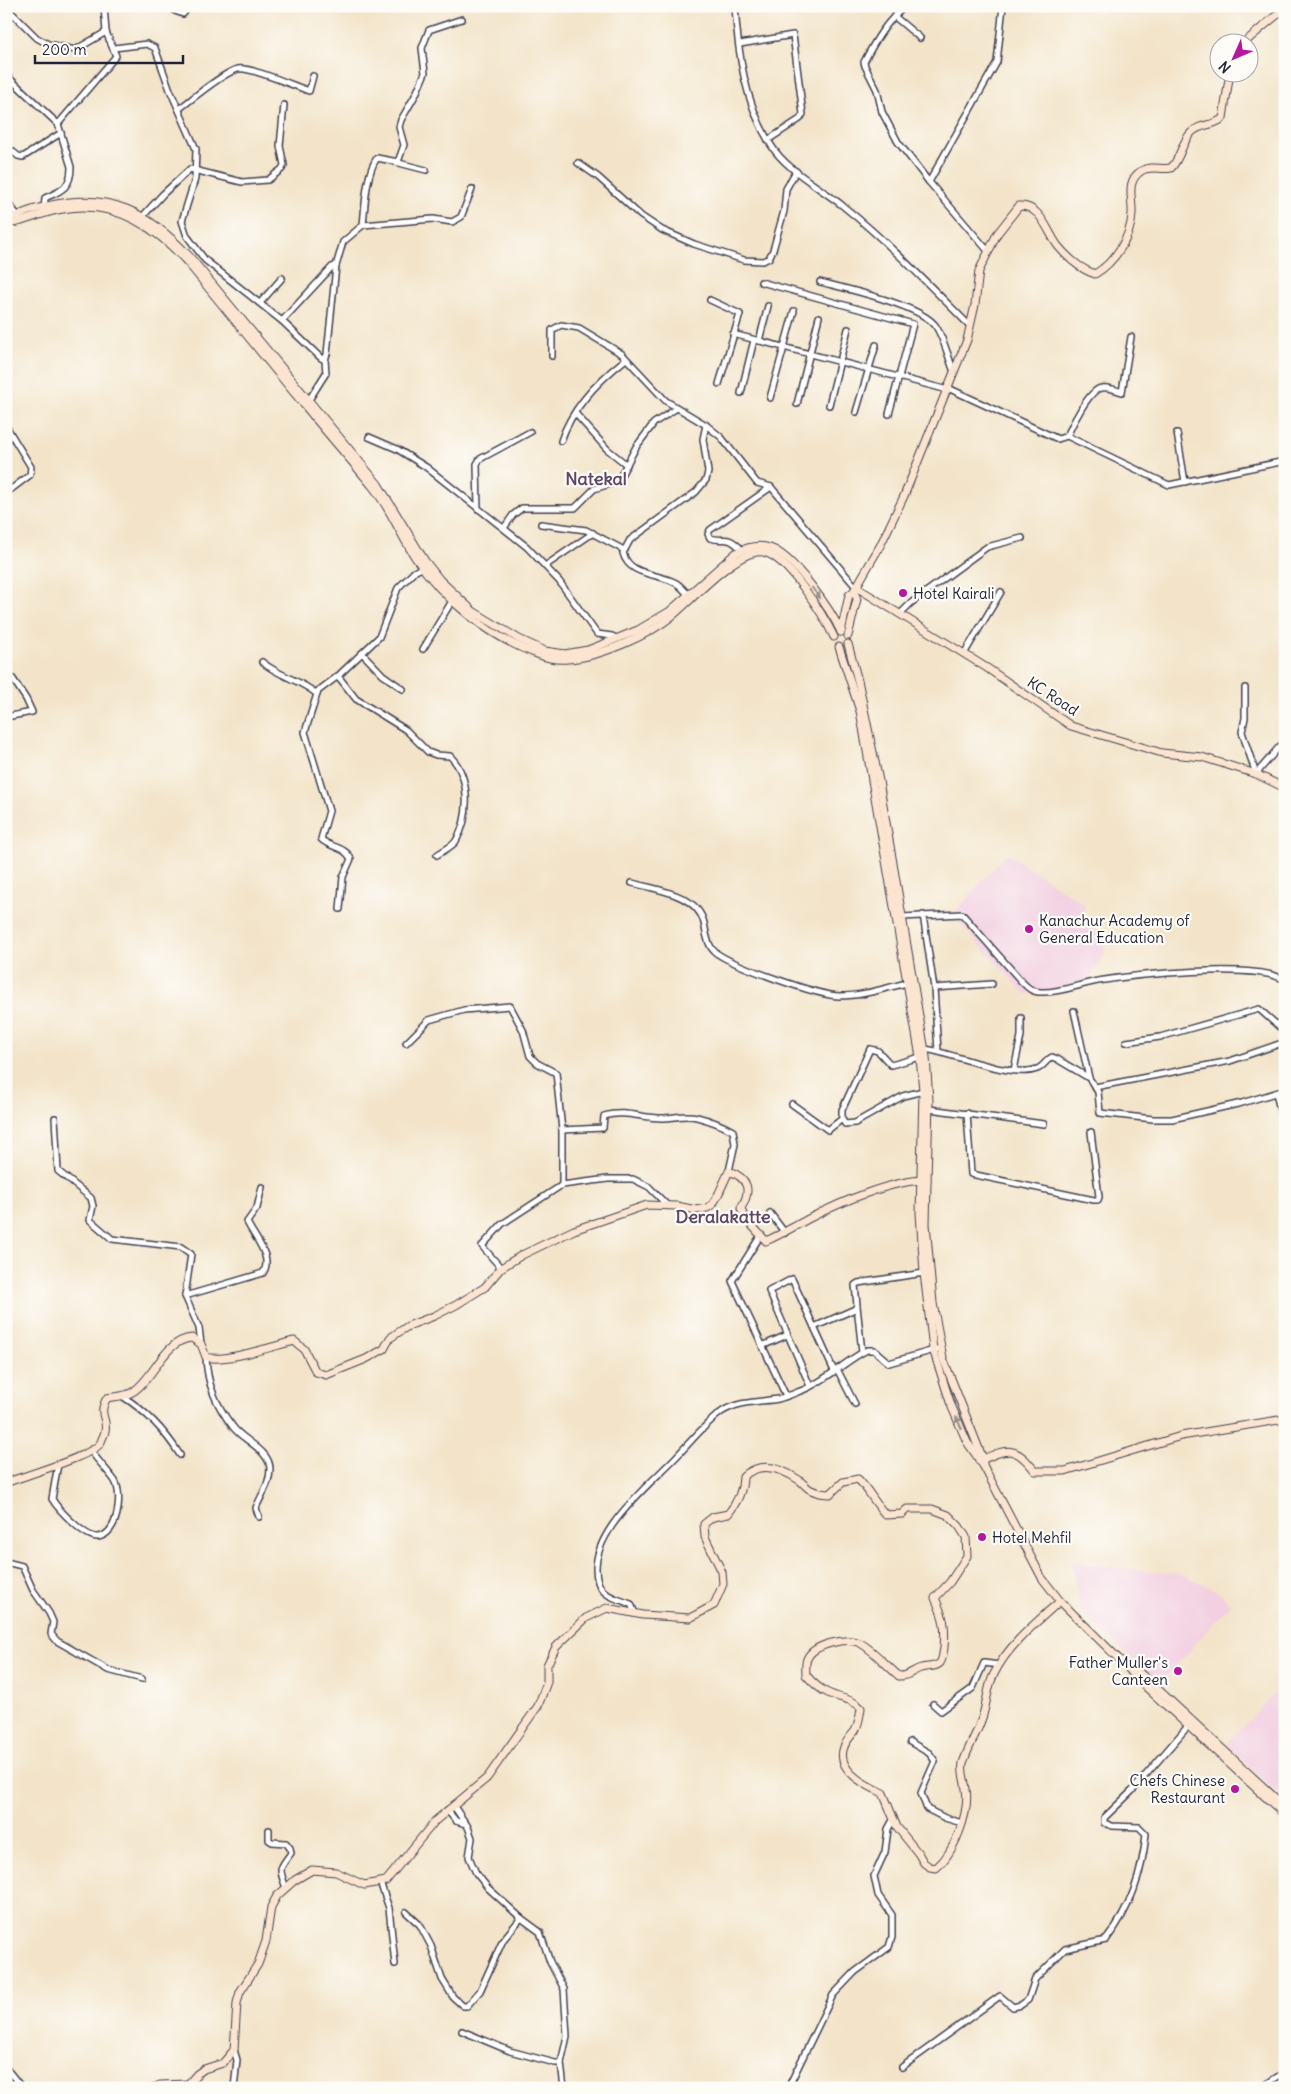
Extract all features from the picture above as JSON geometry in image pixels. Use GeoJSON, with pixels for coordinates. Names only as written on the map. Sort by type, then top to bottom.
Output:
{"type":"FeatureCollection","features":[{"type":"Feature","properties":{"kind":"main road"},"geometry":{"type":"LineString","coordinates":[[1257,32],[1285,8]]}},
{"type":"Feature","properties":{"kind":"main road"},"geometry":{"type":"LineString","coordinates":[[834,637],[841,632],[849,595],[855,589],[880,546],[904,496],[948,389],[970,326],[975,306],[979,271],[990,252],[997,234],[1019,206],[1028,205],[1036,211],[1059,246],[1082,270],[1095,274],[1102,270],[1112,260],[1125,241],[1132,214],[1131,184],[1143,170],[1171,168],[1178,161],[1191,132],[1203,125],[1214,124],[1223,118],[1228,82]]}},
{"type":"Feature","properties":{"kind":"main road"},"geometry":{"type":"LineString","coordinates":[[8,223],[18,216],[71,202],[102,202],[124,208],[142,216],[170,236],[190,257],[307,403]]}},
{"type":"Feature","properties":{"kind":"main road"},"geometry":{"type":"LineString","coordinates":[[8,223],[16,223],[44,210],[72,208],[103,209],[132,217],[154,230],[188,263],[378,484],[425,566],[452,601],[495,633],[529,651],[560,660],[582,657],[619,642],[690,597],[737,560],[755,552],[762,552],[774,557],[790,572],[821,612],[834,637],[835,644],[839,647],[860,711],[888,854],[919,1032],[923,1091],[923,1180],[937,1349]]}},
{"type":"Feature","properties":{"kind":"main road"},"geometry":{"type":"LineString","coordinates":[[690,597],[714,570],[742,550],[758,546],[771,548],[800,573],[848,640],[868,724],[888,854],[902,917],[907,983],[925,1049],[929,1109],[920,1213],[924,1273],[937,1349],[951,1405],[967,1442],[982,1462],[1028,1553],[1042,1578],[1060,1601],[1135,1677],[1285,1816]]}},
{"type":"Feature","properties":{"kind":"main road"},"geometry":{"type":"LineString","coordinates":[[425,566],[473,611],[519,639],[544,651],[565,654],[577,653],[619,642]]}},
{"type":"Feature","properties":{"kind":"main road"},"geometry":{"type":"LineString","coordinates":[[839,647],[844,647],[848,640],[856,599],[855,589]]}},
{"type":"Feature","properties":{"kind":"main road","name":"KC Road"},"geometry":{"type":"LineString","coordinates":[[855,589],[900,614],[964,654],[1071,726],[1162,753],[1202,757],[1256,774],[1285,788]]}},
{"type":"Feature","properties":{"kind":"main road"},"geometry":{"type":"LineString","coordinates":[[831,614],[840,614],[846,610]]}},
{"type":"Feature","properties":{"kind":"main road"},"geometry":{"type":"LineString","coordinates":[[6,1483],[85,1455],[100,1445],[106,1429],[102,1406],[107,1398],[133,1392],[176,1343],[186,1338],[192,1338],[201,1344],[206,1357],[221,1358],[294,1341],[304,1349],[316,1372],[326,1375],[366,1359],[384,1349],[390,1338],[408,1326],[456,1306],[485,1287],[501,1268],[522,1255],[574,1230],[647,1205],[696,1210],[707,1208],[713,1204],[729,1171],[740,1175],[745,1182],[747,1198],[741,1208],[744,1216],[766,1240],[785,1233],[810,1218],[874,1190],[923,1180]]}},
{"type":"Feature","properties":{"kind":"main road"},"geometry":{"type":"LineString","coordinates":[[982,1462],[998,1452],[1016,1452],[1024,1456],[1035,1471],[1065,1471],[1181,1436],[1285,1419]]}},
{"type":"Feature","properties":{"kind":"main road"},"geometry":{"type":"LineString","coordinates":[[154,2088],[160,2085],[188,2084],[204,2068],[223,2063],[234,2050],[237,2003],[240,1992],[258,1964],[266,1941],[271,1907],[277,1896],[312,1870],[336,1872],[364,1885],[386,1881],[435,1821],[474,1791],[487,1778],[538,1706],[545,1692],[547,1665],[556,1647],[586,1618],[607,1608],[635,1613],[690,1618],[714,1605],[723,1584],[722,1572],[705,1537],[704,1524],[713,1517],[728,1514],[739,1495],[743,1477],[750,1470],[761,1467],[778,1468],[811,1490],[821,1494],[830,1494],[843,1482],[858,1479],[867,1488],[878,1508],[886,1515],[902,1514],[907,1509],[932,1509],[948,1515],[959,1526],[966,1537],[967,1556],[950,1582],[935,1598],[946,1626],[940,1663],[921,1668],[904,1677],[899,1676],[868,1648],[858,1642],[838,1642],[821,1646],[807,1658],[806,1674],[815,1685],[827,1693],[855,1701],[861,1708],[856,1729],[843,1748],[844,1763],[848,1770],[872,1788],[884,1793],[893,1820],[924,1863],[930,1867],[936,1868],[942,1863],[962,1823],[966,1797],[966,1788],[962,1777],[963,1765],[982,1718],[993,1675],[1030,1628],[1060,1601]]}},
{"type":"Feature","properties":{"kind":"main road"},"geometry":{"type":"LineString","coordinates":[[1129,1669],[1140,1673],[1285,1807]]}},
{"type":"Feature","properties":{"kind":"street"},"geometry":{"type":"LineString","coordinates":[[58,124],[116,56],[106,32],[104,6]]}},
{"type":"Feature","properties":{"kind":"street"},"geometry":{"type":"LineString","coordinates":[[169,6],[183,14],[189,6]]}},
{"type":"Feature","properties":{"kind":"street"},"geometry":{"type":"LineString","coordinates":[[735,6],[745,84],[759,124],[772,147],[796,171],[842,205],[890,246],[970,326]]}},
{"type":"Feature","properties":{"kind":"street"},"geometry":{"type":"LineString","coordinates":[[906,6],[877,37],[864,62],[864,66],[877,90],[882,112],[898,142],[929,182],[990,252]]}},
{"type":"Feature","properties":{"kind":"street"},"geometry":{"type":"LineString","coordinates":[[929,182],[997,62],[1003,6]]}},
{"type":"Feature","properties":{"kind":"street"},"geometry":{"type":"LineString","coordinates":[[6,7],[37,38],[48,44],[75,50],[106,32]]}},
{"type":"Feature","properties":{"kind":"street"},"geometry":{"type":"LineString","coordinates":[[895,17],[920,38]]}},
{"type":"Feature","properties":{"kind":"street"},"geometry":{"type":"LineString","coordinates":[[398,162],[404,144],[399,127],[416,94],[424,73],[422,48],[429,30],[462,19]]}},
{"type":"Feature","properties":{"kind":"street"},"geometry":{"type":"LineString","coordinates":[[740,44],[793,35],[803,114],[800,120],[768,140]]}},
{"type":"Feature","properties":{"kind":"street"},"geometry":{"type":"LineString","coordinates":[[114,48],[147,44],[156,48],[170,90],[196,149],[195,179],[182,221],[186,236],[205,260],[282,321],[284,325],[325,360]]}},
{"type":"Feature","properties":{"kind":"street"},"geometry":{"type":"LineString","coordinates":[[179,109],[227,74],[238,69],[256,72],[309,91],[313,76]]}},
{"type":"Feature","properties":{"kind":"street"},"geometry":{"type":"LineString","coordinates":[[6,75],[58,124],[71,167],[71,173],[59,194],[45,198],[44,210]]}},
{"type":"Feature","properties":{"kind":"street"},"geometry":{"type":"LineString","coordinates":[[142,216],[190,169],[242,182],[268,180],[282,169],[284,165],[280,146],[284,105]]}},
{"type":"Feature","properties":{"kind":"street"},"geometry":{"type":"LineString","coordinates":[[6,146],[18,156],[23,157],[61,133]]}},
{"type":"Feature","properties":{"kind":"street"},"geometry":{"type":"LineString","coordinates":[[363,225],[367,191],[373,163],[377,158],[426,170]]}},
{"type":"Feature","properties":{"kind":"street"},"geometry":{"type":"LineString","coordinates":[[578,164],[598,177],[641,216],[662,230],[694,244],[744,260],[763,261],[769,258],[773,250],[784,211],[786,189],[796,171]]}},
{"type":"Feature","properties":{"kind":"street"},"geometry":{"type":"LineString","coordinates":[[307,403],[326,374],[325,360],[336,266],[343,242],[363,225],[434,219],[452,222],[461,217],[472,189]]}},
{"type":"Feature","properties":{"kind":"street"},"geometry":{"type":"LineString","coordinates":[[6,200],[18,216]]}},
{"type":"Feature","properties":{"kind":"street"},"geometry":{"type":"LineString","coordinates":[[282,321],[332,267],[336,266]]}},
{"type":"Feature","properties":{"kind":"street"},"geometry":{"type":"LineString","coordinates":[[260,303],[282,278]]}},
{"type":"Feature","properties":{"kind":"street"},"geometry":{"type":"LineString","coordinates":[[761,282],[910,322],[913,327],[889,414]]}},
{"type":"Feature","properties":{"kind":"street"},"geometry":{"type":"LineString","coordinates":[[820,282],[882,298],[928,318],[938,330],[954,372]]}},
{"type":"Feature","properties":{"kind":"street"},"geometry":{"type":"LineString","coordinates":[[710,300],[739,312],[740,317],[733,334],[719,384]]}},
{"type":"Feature","properties":{"kind":"street"},"geometry":{"type":"LineString","coordinates":[[741,393],[768,306]]}},
{"type":"Feature","properties":{"kind":"street"},"geometry":{"type":"LineString","coordinates":[[770,398],[794,311]]}},
{"type":"Feature","properties":{"kind":"street"},"geometry":{"type":"LineString","coordinates":[[797,404],[819,317]]}},
{"type":"Feature","properties":{"kind":"street"},"geometry":{"type":"LineString","coordinates":[[552,356],[552,330],[561,325],[579,328],[622,354],[666,401],[706,425],[721,437],[757,483],[770,487],[855,589]]}},
{"type":"Feature","properties":{"kind":"street"},"geometry":{"type":"LineString","coordinates":[[829,405],[848,329]]}},
{"type":"Feature","properties":{"kind":"street"},"geometry":{"type":"LineString","coordinates":[[733,334],[948,389],[1058,439],[1067,436],[1169,486],[1285,461]]}},
{"type":"Feature","properties":{"kind":"street"},"geometry":{"type":"LineString","coordinates":[[1067,436],[1078,414],[1096,390],[1102,388],[1122,392],[1131,337]]}},
{"type":"Feature","properties":{"kind":"street"},"geometry":{"type":"LineString","coordinates":[[856,412],[876,345]]}},
{"type":"Feature","properties":{"kind":"street"},"geometry":{"type":"LineString","coordinates":[[561,441],[567,424],[575,412],[602,378],[626,359]]}},
{"type":"Feature","properties":{"kind":"street"},"geometry":{"type":"LineString","coordinates":[[504,528],[522,508],[576,508],[594,489],[619,479],[636,447],[654,423],[677,408]]}},
{"type":"Feature","properties":{"kind":"street"},"geometry":{"type":"LineString","coordinates":[[575,412],[607,449],[627,465]]}},
{"type":"Feature","properties":{"kind":"street"},"geometry":{"type":"LineString","coordinates":[[690,597],[677,583],[634,568],[626,563],[623,553],[630,540],[702,487],[708,472],[703,439],[706,425]]}},
{"type":"Feature","properties":{"kind":"street"},"geometry":{"type":"LineString","coordinates":[[6,426],[31,467],[30,474],[6,493]]}},
{"type":"Feature","properties":{"kind":"street"},"geometry":{"type":"LineString","coordinates":[[478,509],[477,464],[480,459],[530,432]]}},
{"type":"Feature","properties":{"kind":"street"},"geometry":{"type":"LineString","coordinates":[[1177,433],[1185,482]]}},
{"type":"Feature","properties":{"kind":"street"},"geometry":{"type":"LineString","coordinates":[[369,437],[397,449],[426,467],[504,528],[527,547],[560,581],[597,634],[612,636],[619,642]]}},
{"type":"Feature","properties":{"kind":"street"},"geometry":{"type":"LineString","coordinates":[[742,550],[734,541],[726,538],[713,540],[708,534],[710,530],[770,487]]}},
{"type":"Feature","properties":{"kind":"street"},"geometry":{"type":"LineString","coordinates":[[541,524],[586,530],[624,550]]}},
{"type":"Feature","properties":{"kind":"street"},"geometry":{"type":"LineString","coordinates":[[545,566],[593,533]]}},
{"type":"Feature","properties":{"kind":"street"},"geometry":{"type":"LineString","coordinates":[[900,614],[911,603],[987,547],[1022,538]]}},
{"type":"Feature","properties":{"kind":"street"},"geometry":{"type":"LineString","coordinates":[[262,662],[273,671],[305,684],[317,694],[318,691],[338,676],[379,637],[398,588],[425,566]]}},
{"type":"Feature","properties":{"kind":"street"},"geometry":{"type":"LineString","coordinates":[[964,654],[1000,592]]}},
{"type":"Feature","properties":{"kind":"street"},"geometry":{"type":"LineString","coordinates":[[423,649],[452,601]]}},
{"type":"Feature","properties":{"kind":"street"},"geometry":{"type":"LineString","coordinates":[[362,653],[383,676],[403,688]]}},
{"type":"Feature","properties":{"kind":"street"},"geometry":{"type":"LineString","coordinates":[[338,676],[356,699],[406,730],[428,752],[436,755],[450,756],[456,762],[466,792],[467,814],[455,843],[437,854]]}},
{"type":"Feature","properties":{"kind":"street"},"geometry":{"type":"LineString","coordinates":[[6,717],[32,712],[13,680]]}},
{"type":"Feature","properties":{"kind":"street"},"geometry":{"type":"LineString","coordinates":[[1245,688],[1242,732],[1256,774]]}},
{"type":"Feature","properties":{"kind":"street"},"geometry":{"type":"LineString","coordinates":[[318,691],[305,732],[329,811],[321,839],[325,843],[344,850],[352,859],[343,876],[340,909]]}},
{"type":"Feature","properties":{"kind":"street"},"geometry":{"type":"LineString","coordinates":[[1256,774],[1280,746],[1285,744]]}},
{"type":"Feature","properties":{"kind":"street"},"geometry":{"type":"LineString","coordinates":[[632,883],[672,893],[695,906],[702,913],[713,951],[755,971],[820,993],[838,996],[858,995],[907,983]]}},
{"type":"Feature","properties":{"kind":"street"},"geometry":{"type":"LineString","coordinates":[[902,917],[962,914],[1022,982],[1034,991],[1049,992],[1112,979],[1214,971],[1256,972],[1280,977],[1285,980]]}},
{"type":"Feature","properties":{"kind":"street"},"geometry":{"type":"LineString","coordinates":[[922,915],[934,988],[938,1051]]}},
{"type":"Feature","properties":{"kind":"street"},"geometry":{"type":"LineString","coordinates":[[934,988],[992,984]]}},
{"type":"Feature","properties":{"kind":"street"},"geometry":{"type":"LineString","coordinates":[[406,1043],[429,1020],[464,1010],[510,1006],[523,1030],[530,1056],[536,1063],[556,1073],[562,1130],[562,1185]]}},
{"type":"Feature","properties":{"kind":"street"},"geometry":{"type":"LineString","coordinates":[[1126,1042],[1160,1037],[1259,1009],[1285,1032]]}},
{"type":"Feature","properties":{"kind":"street"},"geometry":{"type":"LineString","coordinates":[[1074,1011],[1089,1078],[1098,1092],[1100,1113],[1153,1119],[1180,1117],[1285,1090]]}},
{"type":"Feature","properties":{"kind":"street"},"geometry":{"type":"LineString","coordinates":[[1014,1070],[1021,1036],[1021,1018]]}},
{"type":"Feature","properties":{"kind":"street"},"geometry":{"type":"LineString","coordinates":[[1095,1088],[1230,1061],[1285,1042]]}},
{"type":"Feature","properties":{"kind":"street"},"geometry":{"type":"LineString","coordinates":[[920,1056],[891,1065],[878,1051],[870,1049],[842,1110],[842,1119],[845,1124],[855,1123],[903,1096],[923,1091]]}},
{"type":"Feature","properties":{"kind":"street"},"geometry":{"type":"LineString","coordinates":[[925,1049],[1014,1070],[1030,1071],[1039,1068],[1047,1059],[1052,1057],[1089,1078]]}},
{"type":"Feature","properties":{"kind":"street"},"geometry":{"type":"LineString","coordinates":[[1276,1093],[1283,1123],[1285,1124]]}},
{"type":"Feature","properties":{"kind":"street"},"geometry":{"type":"LineString","coordinates":[[792,1104],[828,1130],[842,1119]]}},
{"type":"Feature","properties":{"kind":"street"},"geometry":{"type":"LineString","coordinates":[[929,1109],[1044,1124]]}},
{"type":"Feature","properties":{"kind":"street"},"geometry":{"type":"LineString","coordinates":[[562,1130],[603,1128],[604,1116],[626,1113],[661,1118],[697,1117],[734,1131],[735,1144],[729,1171]]}},
{"type":"Feature","properties":{"kind":"street"},"geometry":{"type":"LineString","coordinates":[[967,1113],[970,1170],[973,1175],[1098,1200],[1091,1132]]}},
{"type":"Feature","properties":{"kind":"street"},"geometry":{"type":"LineString","coordinates":[[54,1118],[58,1171],[91,1198],[93,1206],[90,1220],[112,1239],[181,1247],[191,1254],[185,1296],[199,1328],[201,1344]]}},
{"type":"Feature","properties":{"kind":"street"},"geometry":{"type":"LineString","coordinates":[[501,1268],[482,1246],[502,1224],[562,1185],[608,1179],[633,1179],[649,1187],[668,1206]]}},
{"type":"Feature","properties":{"kind":"street"},"geometry":{"type":"LineString","coordinates":[[185,1296],[263,1274],[265,1258],[256,1236],[247,1222],[257,1208],[262,1187]]}},
{"type":"Feature","properties":{"kind":"street"},"geometry":{"type":"LineString","coordinates":[[770,1213],[785,1233]]}},
{"type":"Feature","properties":{"kind":"street"},"geometry":{"type":"LineString","coordinates":[[761,1235],[732,1281],[786,1396]]}},
{"type":"Feature","properties":{"kind":"street"},"geometry":{"type":"LineString","coordinates":[[862,1352],[855,1285],[924,1273]]}},
{"type":"Feature","properties":{"kind":"street"},"geometry":{"type":"LineString","coordinates":[[810,1386],[769,1291],[792,1280],[814,1327],[855,1404]]}},
{"type":"Feature","properties":{"kind":"street"},"geometry":{"type":"LineString","coordinates":[[814,1327],[850,1312],[857,1305]]}},
{"type":"Feature","properties":{"kind":"street"},"geometry":{"type":"LineString","coordinates":[[762,1346],[787,1335]]}},
{"type":"Feature","properties":{"kind":"street"},"geometry":{"type":"LineString","coordinates":[[635,1613],[631,1604],[608,1596],[598,1583],[596,1562],[601,1547],[610,1529],[640,1492],[714,1418],[724,1410],[743,1404],[786,1396],[810,1386],[867,1350],[874,1350],[889,1363],[937,1349]]}},
{"type":"Feature","properties":{"kind":"street"},"geometry":{"type":"LineString","coordinates":[[206,1357],[209,1386],[233,1428],[255,1446],[267,1460],[270,1468],[267,1487],[256,1508],[259,1517]]}},
{"type":"Feature","properties":{"kind":"street"},"geometry":{"type":"LineString","coordinates":[[122,1396],[144,1411],[153,1420],[180,1456]]}},
{"type":"Feature","properties":{"kind":"street"},"geometry":{"type":"LineString","coordinates":[[58,1463],[52,1499],[67,1518],[91,1536],[104,1535],[114,1524],[118,1513],[116,1483],[91,1451]]}},
{"type":"Feature","properties":{"kind":"street"},"geometry":{"type":"LineString","coordinates":[[6,1562],[22,1566],[34,1590],[49,1613],[53,1622],[51,1634],[57,1641],[108,1670],[142,1679]]}},
{"type":"Feature","properties":{"kind":"street"},"geometry":{"type":"LineString","coordinates":[[933,1704],[941,1711],[973,1688],[984,1663],[999,1665]]}},
{"type":"Feature","properties":{"kind":"street"},"geometry":{"type":"LineString","coordinates":[[902,2067],[1000,1996],[1013,2007],[1021,2005],[1028,2000],[1035,1979],[1064,1949],[1106,1940],[1125,1913],[1132,1899],[1144,1854],[1146,1834],[1139,1827],[1112,1826],[1104,1823],[1104,1818],[1132,1791],[1188,1725]]}},
{"type":"Feature","properties":{"kind":"street"},"geometry":{"type":"LineString","coordinates":[[910,1742],[929,1753],[935,1761],[920,1793],[927,1809],[945,1818],[962,1823]]}},
{"type":"Feature","properties":{"kind":"street"},"geometry":{"type":"LineString","coordinates":[[450,1808],[467,1825],[472,1838],[469,1857],[476,1873],[488,1888],[521,1918],[540,1932],[550,1962],[564,1988],[567,2036],[562,2063],[564,2088]]}},
{"type":"Feature","properties":{"kind":"street"},"geometry":{"type":"LineString","coordinates":[[788,2088],[833,1995],[855,1972],[889,1947],[892,1937],[892,1915],[878,1895],[874,1876],[885,1852],[887,1834],[893,1820]]}},
{"type":"Feature","properties":{"kind":"street"},"geometry":{"type":"LineString","coordinates":[[269,1830],[272,1842],[286,1843],[290,1848],[291,1852],[280,1867],[280,1873],[286,1888]]}},
{"type":"Feature","properties":{"kind":"street"},"geometry":{"type":"LineString","coordinates":[[380,1882],[389,1908],[395,1964]]}},
{"type":"Feature","properties":{"kind":"street"},"geometry":{"type":"LineString","coordinates":[[406,1912],[420,1925],[432,1946],[442,1979],[453,1997],[463,2006],[467,2006],[480,1991],[503,1940],[521,1918]]}},
{"type":"Feature","properties":{"kind":"street"},"geometry":{"type":"LineString","coordinates":[[462,2031],[510,2051],[554,2063],[562,2063]]}},
{"type":"Feature","properties":{"kind":"street"},"geometry":{"type":"LineString","coordinates":[[234,2050],[237,2060],[234,2088]]}},
{"type":"Feature","properties":{"kind":"street"},"geometry":{"type":"LineString","coordinates":[[6,2068],[22,2088]]}},
{"type":"Feature","properties":{"kind":"street"},"geometry":{"type":"LineString","coordinates":[[1260,2088],[1285,2072]]}},
{"type":"Feature","properties":{"kind":"shaded area","name":"Kanachur Academy of General Education"},"geometry":{"type":"Polygon","coordinates":[[[1007,853],[1085,905],[1081,921],[1105,938],[1105,954],[1084,986],[1025,994],[952,915],[1007,853]]]}},
{"type":"Feature","properties":{"kind":"shaded area"},"geometry":{"type":"Polygon","coordinates":[[[1071,1562],[1185,1575],[1219,1592],[1230,1604],[1161,1684],[1081,1612],[1071,1562]]]}},
{"type":"Feature","properties":{"kind":"shaded area"},"geometry":{"type":"Polygon","coordinates":[[[1285,1683],[1285,1801],[1226,1744],[1285,1683]]]}},
{"type":"Feature","properties":{"kind":"place","name":"Hotel Kairali"},"geometry":{"type":"Point","coordinates":[903,593]}},
{"type":"Feature","properties":{"kind":"place","name":"Kanachur Academy of General Education"},"geometry":{"type":"Point","coordinates":[1029,929]}},
{"type":"Feature","properties":{"kind":"place","name":"Hotel Mehfil"},"geometry":{"type":"Point","coordinates":[982,1537]}},
{"type":"Feature","properties":{"kind":"place","name":"Father Muller's Canteen"},"geometry":{"type":"Point","coordinates":[1178,1671]}},
{"type":"Feature","properties":{"kind":"place","name":"Chefs Chinese Restaurant"},"geometry":{"type":"Point","coordinates":[1235,1789]}},
{"type":"Feature","properties":{"kind":"district","name":"Natekal"},"geometry":{"type":"Point","coordinates":[596,478]}},
{"type":"Feature","properties":{"kind":"district","name":"Deralakatte"},"geometry":{"type":"Point","coordinates":[723,1216]}}]}
